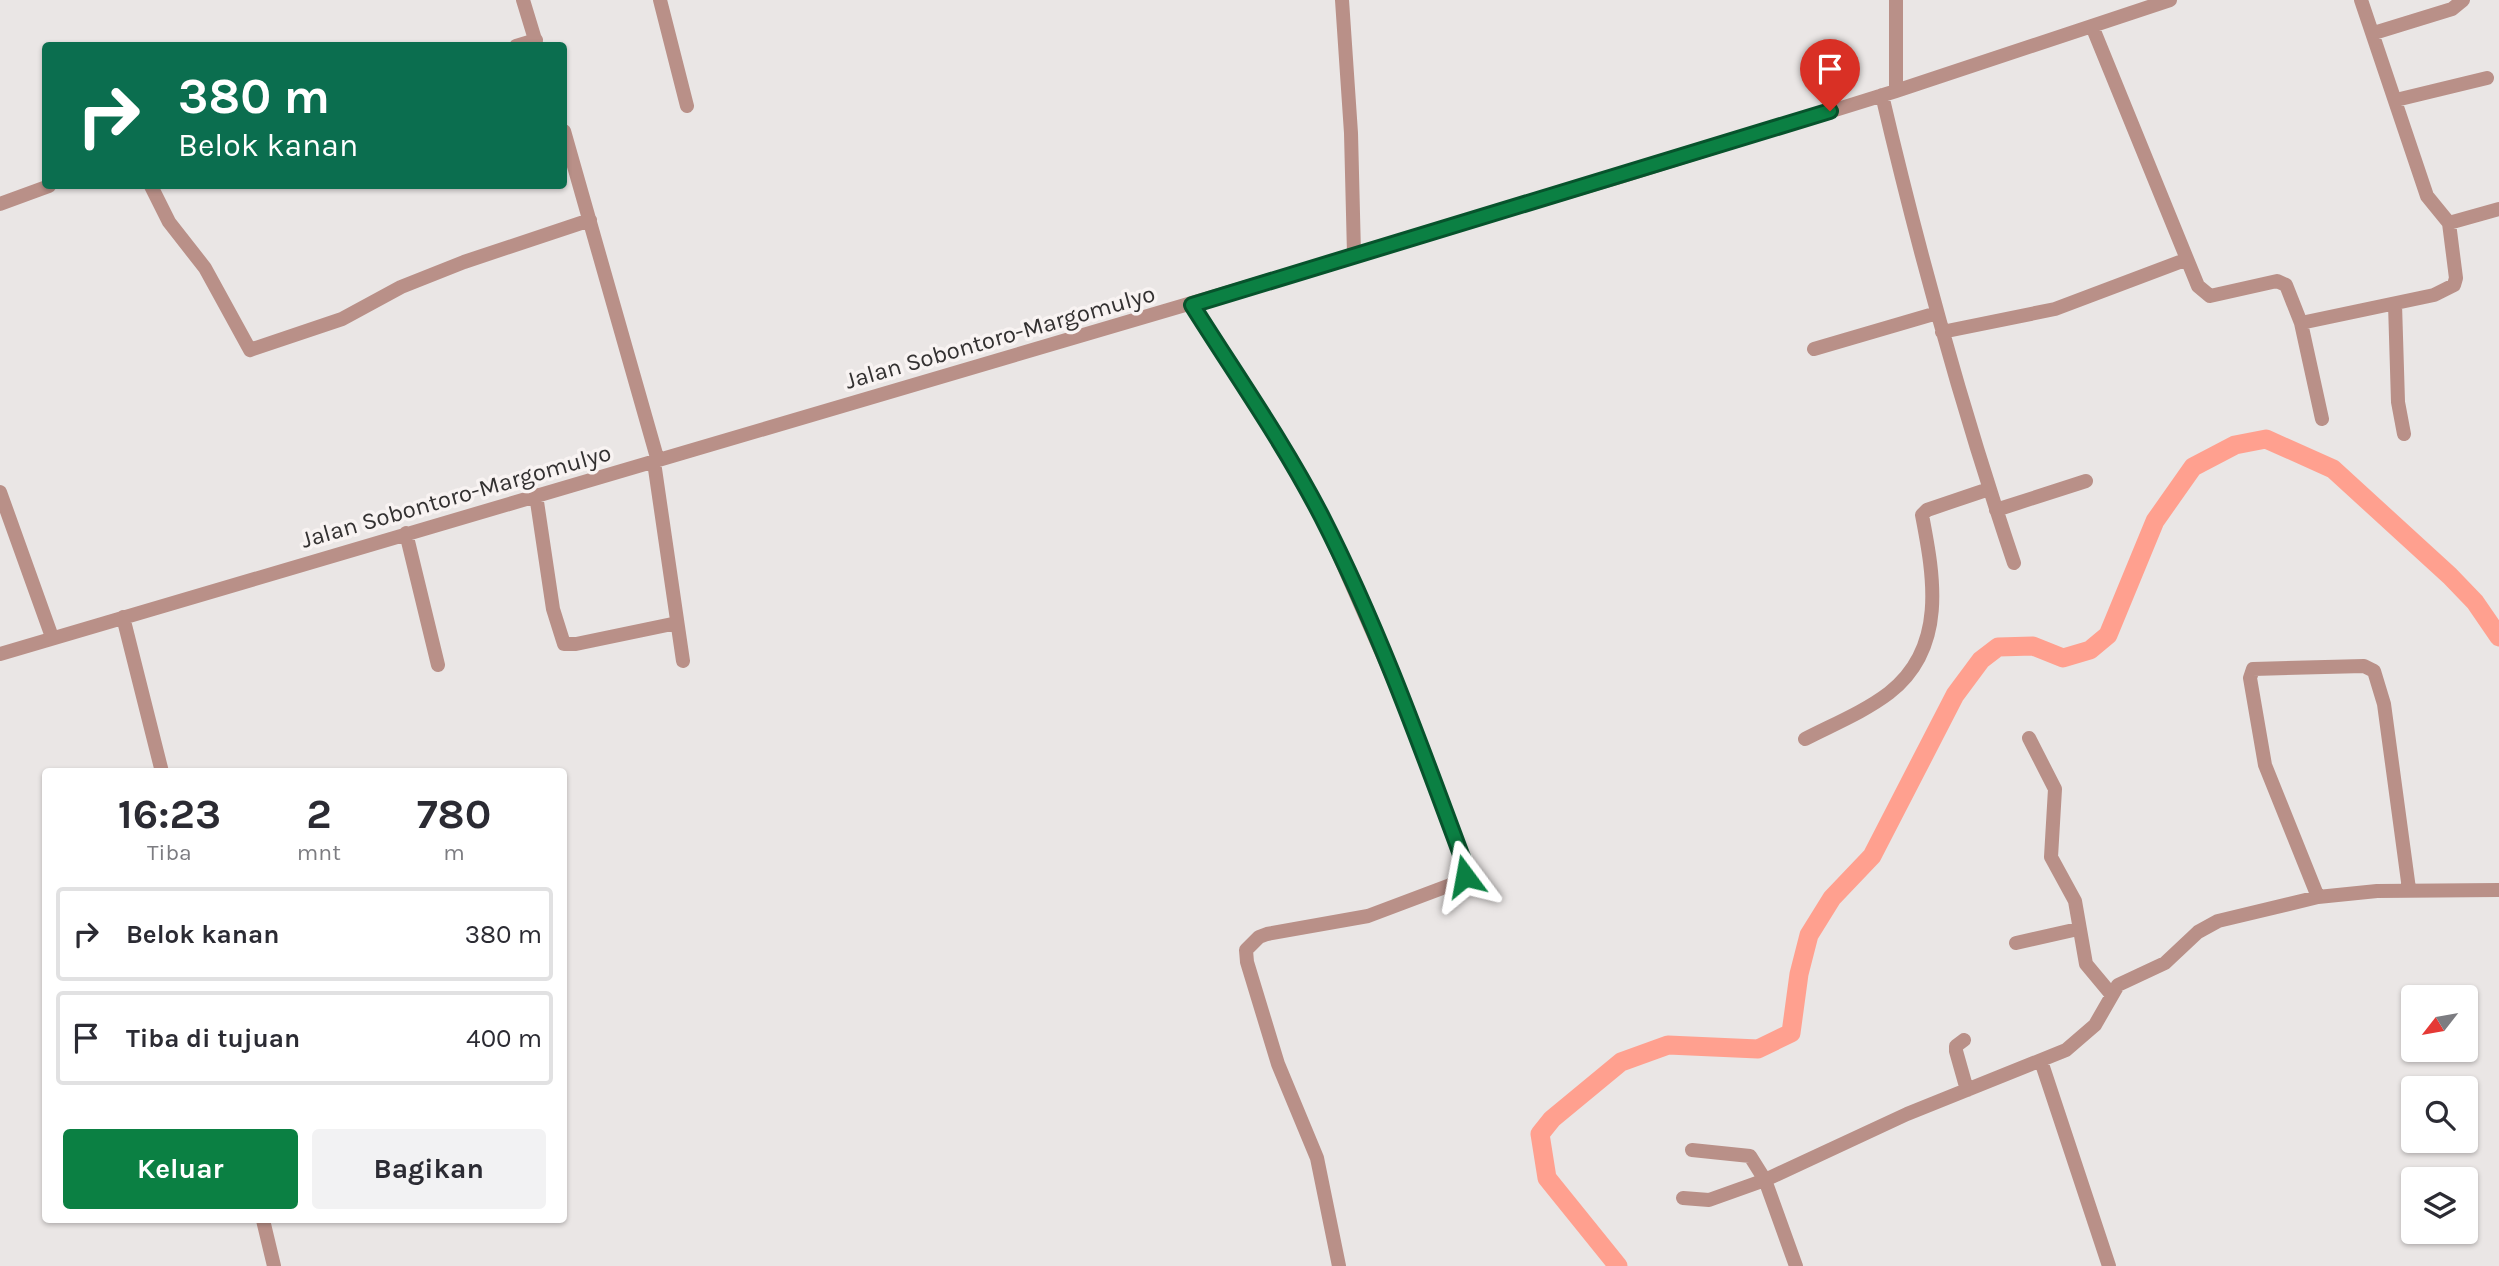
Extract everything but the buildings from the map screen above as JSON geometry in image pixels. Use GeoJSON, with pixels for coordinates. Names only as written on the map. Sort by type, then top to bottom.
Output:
{"type":"FeatureCollection","features":[{"type":"Feature","properties":{"kind":"street"},"geometry":{"type":"LineString","coordinates":[[523,0],[537,42]]}},
{"type":"Feature","properties":{"kind":"street"},"geometry":{"type":"LineString","coordinates":[[660,0],[687,106]]}},
{"type":"Feature","properties":{"kind":"street"},"geometry":{"type":"LineString","coordinates":[[1342,0],[1351,132],[1354,254]]}},
{"type":"Feature","properties":{"kind":"street"},"geometry":{"type":"LineString","coordinates":[[1896,0],[1889,93],[1937,313],[1989,489],[2014,563]]}},
{"type":"Feature","properties":{"kind":"street","name":"Jalan Sobontoro-Margomulyo"},"geometry":{"type":"LineString","coordinates":[[0,654],[405,533],[1192,305],[1889,93],[2170,0]]}},
{"type":"Feature","properties":{"kind":"street"},"geometry":{"type":"LineString","coordinates":[[2301,323],[2434,295],[2454,285],[2449,223],[2427,196],[2361,0]]}},
{"type":"Feature","properties":{"kind":"street"},"geometry":{"type":"LineString","coordinates":[[2374,33],[2452,9],[2463,0]]}},
{"type":"Feature","properties":{"kind":"street"},"geometry":{"type":"LineString","coordinates":[[2092,26],[2185,260],[2198,286],[2210,296],[2282,282],[2290,293],[2301,323],[2322,419]]}},
{"type":"Feature","properties":{"kind":"street"},"geometry":{"type":"LineString","coordinates":[[2396,100],[2487,78]]}},
{"type":"Feature","properties":{"kind":"street"},"geometry":{"type":"LineString","coordinates":[[567,141],[656,461],[682,661]]}},
{"type":"Feature","properties":{"kind":"street"},"geometry":{"type":"LineString","coordinates":[[0,204],[42,189]]}},
{"type":"Feature","properties":{"kind":"street"},"geometry":{"type":"LineString","coordinates":[[152,189],[169,222],[205,268],[250,350],[342,319],[401,287],[451,267],[590,220]]}},
{"type":"Feature","properties":{"kind":"street"},"geometry":{"type":"LineString","coordinates":[[2449,223],[2499,209]]}},
{"type":"Feature","properties":{"kind":"street"},"geometry":{"type":"LineString","coordinates":[[1942,331],[2055,309],[2185,260]]}},
{"type":"Feature","properties":{"kind":"street"},"geometry":{"type":"LineString","coordinates":[[2395,304],[2398,402],[2404,434]]}},
{"type":"Feature","properties":{"kind":"street"},"geometry":{"type":"LineString","coordinates":[[1192,305],[1295,468],[1322,517],[1411,720],[1466,868],[1461,881],[1439,892],[1368,916],[1268,934],[1259,937],[1246,950],[1247,962],[1274,1052],[1317,1158],[1339,1266]]}},
{"type":"Feature","properties":{"kind":"street"},"geometry":{"type":"LineString","coordinates":[[1814,349],[1937,313]]}},
{"type":"Feature","properties":{"kind":"street"},"geometry":{"type":"LineString","coordinates":[[1996,510],[2086,481]]}},
{"type":"Feature","properties":{"kind":"street"},"geometry":{"type":"LineString","coordinates":[[1805,739],[1888,693],[1904,678],[1923,652],[1932,626],[1933,577],[1922,515],[1927,510],[1989,489]]}},
{"type":"Feature","properties":{"kind":"street"},"geometry":{"type":"LineString","coordinates":[[0,492],[6,528],[52,637]]}},
{"type":"Feature","properties":{"kind":"street"},"geometry":{"type":"LineString","coordinates":[[536,495],[553,609],[564,644],[576,644],[677,623]]}},
{"type":"Feature","properties":{"kind":"street"},"geometry":{"type":"LineString","coordinates":[[405,533],[438,665]]}},
{"type":"Feature","properties":{"kind":"street"},"geometry":{"type":"LineString","coordinates":[[123,617],[161,768]]}},
{"type":"Feature","properties":{"kind":"street"},"geometry":{"type":"LineString","coordinates":[[2319,897],[2265,765],[2250,678],[2254,668],[2367,666],[2374,671],[2384,704],[2409,889]]}},
{"type":"Feature","properties":{"kind":"street"},"geometry":{"type":"LineString","coordinates":[[2029,738],[2055,789],[2051,857],[2075,901],[2086,964],[2111,994]]}},
{"type":"Feature","properties":{"kind":"street"},"geometry":{"type":"LineString","coordinates":[[1683,1198],[1709,1199],[1766,1180],[1907,1114],[2041,1061],[2084,1037],[2104,1013],[2111,994],[2124,981],[2171,958],[2209,925],[2228,917],[2319,897],[2409,889],[2499,890]]}},
{"type":"Feature","properties":{"kind":"street"},"geometry":{"type":"LineString","coordinates":[[2016,943],[2078,929]]}},
{"type":"Feature","properties":{"kind":"street"},"geometry":{"type":"LineString","coordinates":[[1964,1040],[1956,1046],[1955,1051],[1967,1090]]}},
{"type":"Feature","properties":{"kind":"street"},"geometry":{"type":"LineString","coordinates":[[2041,1061],[2109,1266]]}},
{"type":"Feature","properties":{"kind":"street"},"geometry":{"type":"LineString","coordinates":[[1692,1150],[1748,1155],[1755,1160],[1766,1180],[1796,1266]]}},
{"type":"Feature","properties":{"kind":"street"},"geometry":{"type":"LineString","coordinates":[[265,1223],[274,1266]]}},
{"type":"Feature","properties":{"kind":"waterway"},"geometry":{"type":"LineString","coordinates":[[1618,1266],[1547,1178],[1540,1134],[1552,1119],[1621,1062],[1668,1045],[1758,1049],[1791,1033],[1799,974],[1809,935],[1832,898],[1872,856],[1955,695],[1981,660],[1998,647],[2033,646],[2063,658],[2090,650],[2108,635],[2155,521],[2193,467],[2235,445],[2266,439],[2333,469],[2450,576],[2475,602],[2499,637]]}},
{"type":"Feature","properties":{"kind":"route"},"geometry":{"type":"LineString","coordinates":[[1465,876],[1466,868],[1411,720],[1322,517],[1295,468],[1192,305],[1830,111]]}}]}
